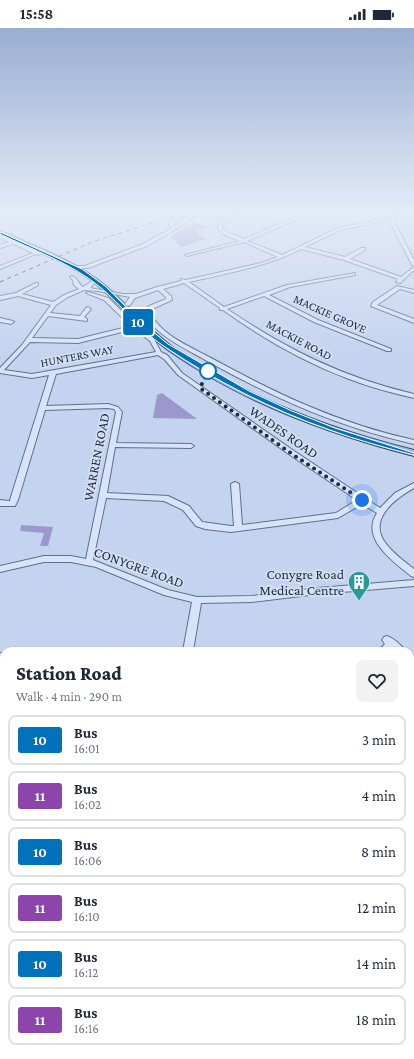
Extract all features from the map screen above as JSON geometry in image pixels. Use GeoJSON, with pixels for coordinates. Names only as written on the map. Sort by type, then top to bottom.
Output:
{"type":"FeatureCollection","features":[{"type":"Feature","properties":{"kind":"main road"},"geometry":{"type":"LineString","coordinates":[[60,260],[75,267],[111,291],[128,304],[153,328],[181,349],[268,397],[336,425],[380,439],[414,447]]}},
{"type":"Feature","properties":{"kind":"main road"},"geometry":{"type":"LineString","coordinates":[[70,260],[95,272],[147,331],[171,349],[246,392],[333,430],[414,453]]}},
{"type":"Feature","properties":{"kind":"street"},"geometry":{"type":"LineString","coordinates":[[0,268],[20,260]]}},
{"type":"Feature","properties":{"kind":"street"},"geometry":{"type":"LineString","coordinates":[[128,304],[130,299],[136,296],[183,280],[239,270],[272,260]]}},
{"type":"Feature","properties":{"kind":"street"},"geometry":{"type":"LineString","coordinates":[[349,260],[402,278]]}},
{"type":"Feature","properties":{"kind":"street"},"geometry":{"type":"LineString","coordinates":[[75,267],[86,267],[101,261]]}},
{"type":"Feature","properties":{"kind":"street"},"geometry":{"type":"LineString","coordinates":[[95,272],[96,266],[101,261]]}},
{"type":"Feature","properties":{"kind":"street"},"geometry":{"type":"LineString","coordinates":[[414,268],[396,284],[399,287],[414,292]]}},
{"type":"Feature","properties":{"kind":"street"},"geometry":{"type":"LineString","coordinates":[[222,309],[289,286],[353,274]]}},
{"type":"Feature","properties":{"kind":"street"},"geometry":{"type":"LineString","coordinates":[[72,276],[75,280],[76,286],[82,290]]}},
{"type":"Feature","properties":{"kind":"street"},"geometry":{"type":"LineString","coordinates":[[82,290],[95,280]]}},
{"type":"Feature","properties":{"kind":"street","name":"MACKIE ROAD"},"geometry":{"type":"LineString","coordinates":[[183,280],[222,309],[266,336],[337,373],[390,391],[414,396]]}},
{"type":"Feature","properties":{"kind":"street"},"geometry":{"type":"LineString","coordinates":[[0,298],[7,295],[18,294],[35,286]]}},
{"type":"Feature","properties":{"kind":"street"},"geometry":{"type":"LineString","coordinates":[[399,287],[375,303],[374,306],[414,320]]}},
{"type":"Feature","properties":{"kind":"street"},"geometry":{"type":"LineString","coordinates":[[159,288],[169,297],[169,300],[164,304],[148,308],[146,311],[147,315],[160,329],[178,342],[267,391],[298,405],[362,428],[414,442]]}},
{"type":"Feature","properties":{"kind":"street"},"geometry":{"type":"LineString","coordinates":[[0,371],[29,340],[54,304],[66,296],[82,290],[97,289],[130,294],[143,293]]}},
{"type":"Feature","properties":{"kind":"street"},"geometry":{"type":"LineString","coordinates":[[111,291],[136,296]]}},
{"type":"Feature","properties":{"kind":"street"},"geometry":{"type":"LineString","coordinates":[[0,292],[7,295]]}},
{"type":"Feature","properties":{"kind":"street","name":"WADES ROAD"},"geometry":{"type":"LineString","coordinates":[[88,293],[106,299],[135,327],[152,340],[159,353],[166,357],[174,368],[186,378],[292,454],[380,512]]}},
{"type":"Feature","properties":{"kind":"street"},"geometry":{"type":"LineString","coordinates":[[18,294],[54,304]]}},
{"type":"Feature","properties":{"kind":"street","name":"MACKIE GROVE"},"geometry":{"type":"LineString","coordinates":[[264,294],[316,321],[389,350]]}},
{"type":"Feature","properties":{"kind":"street"},"geometry":{"type":"LineString","coordinates":[[46,314],[83,319],[88,309]]}},
{"type":"Feature","properties":{"kind":"street"},"geometry":{"type":"LineString","coordinates":[[0,321],[11,322]]}},
{"type":"Feature","properties":{"kind":"street"},"geometry":{"type":"LineString","coordinates":[[29,340],[78,341],[135,327]]}},
{"type":"Feature","properties":{"kind":"street","name":"HUNTERS WAY"},"geometry":{"type":"LineString","coordinates":[[0,371],[32,376],[159,353]]}},
{"type":"Feature","properties":{"kind":"street"},"geometry":{"type":"LineString","coordinates":[[0,503],[12,504],[14,500],[53,372]]}},
{"type":"Feature","properties":{"kind":"street","name":"WARREN ROAD"},"geometry":{"type":"LineString","coordinates":[[42,408],[108,406],[116,408],[119,414],[89,562]]}},
{"type":"Feature","properties":{"kind":"street"},"geometry":{"type":"LineString","coordinates":[[112,445],[191,446]]}},
{"type":"Feature","properties":{"kind":"street"},"geometry":{"type":"LineString","coordinates":[[235,484],[238,529]]}},
{"type":"Feature","properties":{"kind":"street"},"geometry":{"type":"LineString","coordinates":[[414,486],[398,494],[380,512],[375,522],[376,535],[384,546],[414,574]]}},
{"type":"Feature","properties":{"kind":"street"},"geometry":{"type":"LineString","coordinates":[[102,495],[165,498],[186,508],[199,524],[213,528],[238,529],[338,515],[362,500]]}},
{"type":"Feature","properties":{"kind":"street","name":"CONYGRE ROAD"},"geometry":{"type":"LineString","coordinates":[[0,569],[55,558],[89,562],[167,593],[197,600],[252,599],[318,590],[414,583]]}},
{"type":"Feature","properties":{"kind":"street"},"geometry":{"type":"LineString","coordinates":[[189,647],[197,600]]}},
{"type":"Feature","properties":{"kind":"street"},"geometry":{"type":"LineString","coordinates":[[386,647],[389,642],[395,647]]}},
{"type":"Feature","properties":{"kind":"shaded area"},"geometry":{"type":"Polygon","coordinates":[[[162,393],[197,419],[153,418],[157,395],[162,393]]]}},
{"type":"Feature","properties":{"kind":"shaded area"},"geometry":{"type":"Polygon","coordinates":[[[21,525],[53,527],[48,546],[40,546],[44,533],[20,531],[21,525]]]}},
{"type":"Feature","properties":{"kind":"railway"},"geometry":{"type":"LineString","coordinates":[[0,282],[50,260]]}},
{"type":"Feature","properties":{"kind":"bus line","name":"10"},"geometry":{"type":"LineString","coordinates":[[61,260],[81,270],[95,280],[156,338],[202,368],[246,392],[307,420],[383,446],[414,453]]}},
{"type":"Feature","properties":{"kind":"place","name":"Conygre Road Medical Centre"},"geometry":{"type":"Point","coordinates":[359,602]}},
{"type":"Feature","properties":{"kind":"route"},"geometry":{"type":"LineString","coordinates":[[208,371],[200,388],[292,454],[362,500]]}}]}
